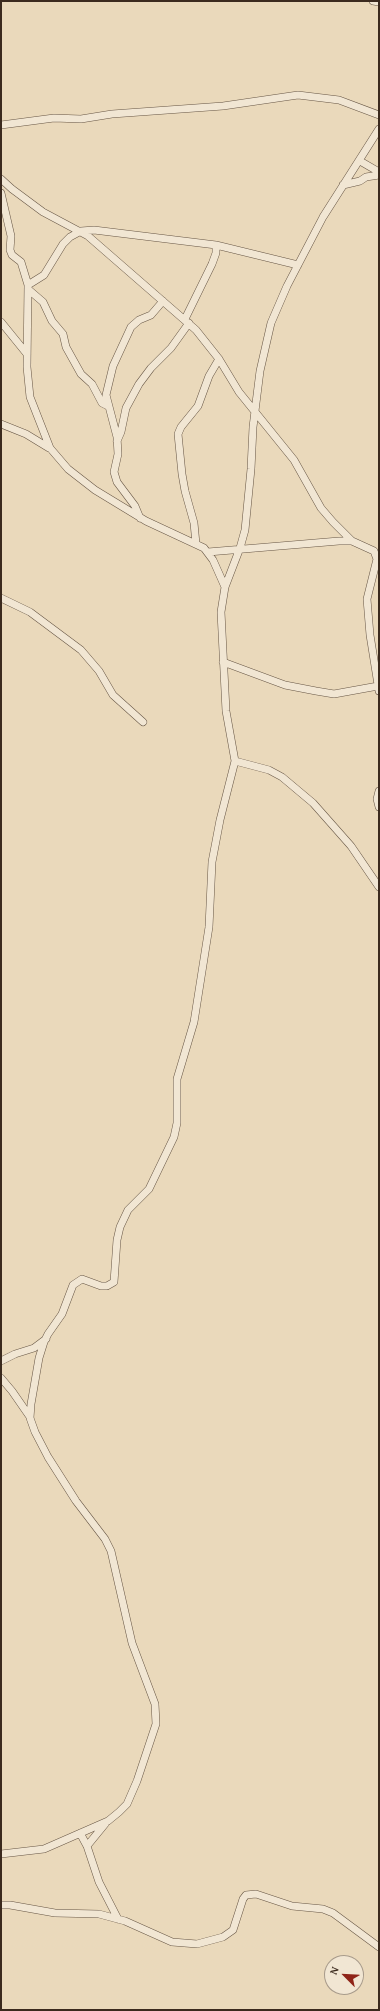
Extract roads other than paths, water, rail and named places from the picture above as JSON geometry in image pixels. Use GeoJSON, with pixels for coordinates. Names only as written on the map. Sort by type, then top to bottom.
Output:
{"type":"FeatureCollection","features":[{"type":"Feature","properties":{"kind":"street"},"geometry":{"type":"LineString","coordinates":[[373,1],[379,2]]}},
{"type":"Feature","properties":{"kind":"street"},"geometry":{"type":"LineString","coordinates":[[1,125],[36,120],[81,118],[112,114],[223,106],[298,95],[339,100],[379,115]]}},
{"type":"Feature","properties":{"kind":"street"},"geometry":{"type":"LineString","coordinates":[[30,1418],[39,1358],[46,1339],[62,1314],[73,1285],[76,1282],[87,1280],[101,1286],[107,1286],[114,1282],[116,1240],[120,1227],[128,1210],[149,1189],[174,1137],[177,1123],[177,1079],[194,1022],[209,927],[212,862],[220,820],[235,761],[226,711],[221,612],[225,587],[240,548],[247,517],[255,411],[260,371],[271,323],[298,265],[343,185],[360,161],[379,129]]}},
{"type":"Feature","properties":{"kind":"street"},"geometry":{"type":"LineString","coordinates":[[360,161],[379,172]]}},
{"type":"Feature","properties":{"kind":"street"},"geometry":{"type":"LineString","coordinates":[[343,185],[360,181],[366,177],[379,175]]}},
{"type":"Feature","properties":{"kind":"street"},"geometry":{"type":"LineString","coordinates":[[1,179],[12,190],[43,212],[81,231],[187,321],[219,359],[238,392],[294,460],[322,508],[332,522],[352,541],[374,551],[377,556],[376,568],[368,599],[370,635],[378,689],[334,694],[316,691],[285,685],[223,662]]}},
{"type":"Feature","properties":{"kind":"street"},"geometry":{"type":"LineString","coordinates":[[1,194],[4,217],[10,236],[10,250],[12,255],[21,262],[28,288],[27,354],[30,397],[40,427],[50,448],[58,459],[79,479],[140,518],[196,544],[208,552],[225,587]]}},
{"type":"Feature","properties":{"kind":"street"},"geometry":{"type":"LineString","coordinates":[[28,288],[44,275],[67,239],[81,231],[101,230],[216,245],[298,265]]}},
{"type":"Feature","properties":{"kind":"street"},"geometry":{"type":"LineString","coordinates":[[117,442],[122,432],[126,408],[139,384],[151,368],[171,348],[187,321],[212,264],[216,253],[216,245]]}},
{"type":"Feature","properties":{"kind":"street"},"geometry":{"type":"LineString","coordinates":[[28,288],[43,302],[52,321],[63,334],[66,347],[81,374],[92,384],[102,403],[108,406]]}},
{"type":"Feature","properties":{"kind":"street"},"geometry":{"type":"LineString","coordinates":[[140,518],[135,506],[117,482],[114,472],[118,454],[117,442],[114,422],[108,406],[106,395],[108,383],[126,336],[134,323],[151,315],[163,301]]}},
{"type":"Feature","properties":{"kind":"street"},"geometry":{"type":"LineString","coordinates":[[1,322],[27,354]]}},
{"type":"Feature","properties":{"kind":"street"},"geometry":{"type":"LineString","coordinates":[[196,544],[194,523],[183,479],[178,434],[181,427],[198,406],[209,376],[219,359]]}},
{"type":"Feature","properties":{"kind":"street"},"geometry":{"type":"LineString","coordinates":[[1,424],[20,431],[50,448]]}},
{"type":"Feature","properties":{"kind":"street"},"geometry":{"type":"LineString","coordinates":[[208,552],[240,548],[352,541]]}},
{"type":"Feature","properties":{"kind":"street"},"geometry":{"type":"LineString","coordinates":[[1,598],[30,612],[81,650],[99,671],[113,695],[143,722]]}},
{"type":"Feature","properties":{"kind":"street"},"geometry":{"type":"LineString","coordinates":[[235,761],[269,770],[282,777],[313,803],[351,846],[379,887]]}},
{"type":"Feature","properties":{"kind":"street"},"geometry":{"type":"LineString","coordinates":[[379,791],[377,796],[379,807]]}},
{"type":"Feature","properties":{"kind":"street"},"geometry":{"type":"LineString","coordinates":[[1,1361],[15,1354],[34,1348],[46,1339]]}},
{"type":"Feature","properties":{"kind":"street"},"geometry":{"type":"LineString","coordinates":[[1,1378],[12,1391],[30,1418],[34,1432],[76,1501],[106,1539],[111,1551],[132,1643],[155,1704],[156,1724],[137,1781],[127,1804],[108,1821],[87,1846]]}},
{"type":"Feature","properties":{"kind":"street"},"geometry":{"type":"LineString","coordinates":[[1,1854],[44,1849],[108,1821]]}},
{"type":"Feature","properties":{"kind":"street"},"geometry":{"type":"LineString","coordinates":[[80,1833],[87,1846],[99,1882],[118,1919]]}},
{"type":"Feature","properties":{"kind":"street"},"geometry":{"type":"LineString","coordinates":[[1,1906],[10,1905],[55,1913],[99,1914],[118,1919],[172,1942],[184,1944],[207,1943],[223,1937],[233,1930],[243,1899],[246,1895],[256,1894],[292,1906],[334,1913],[379,1947]]}}]}
